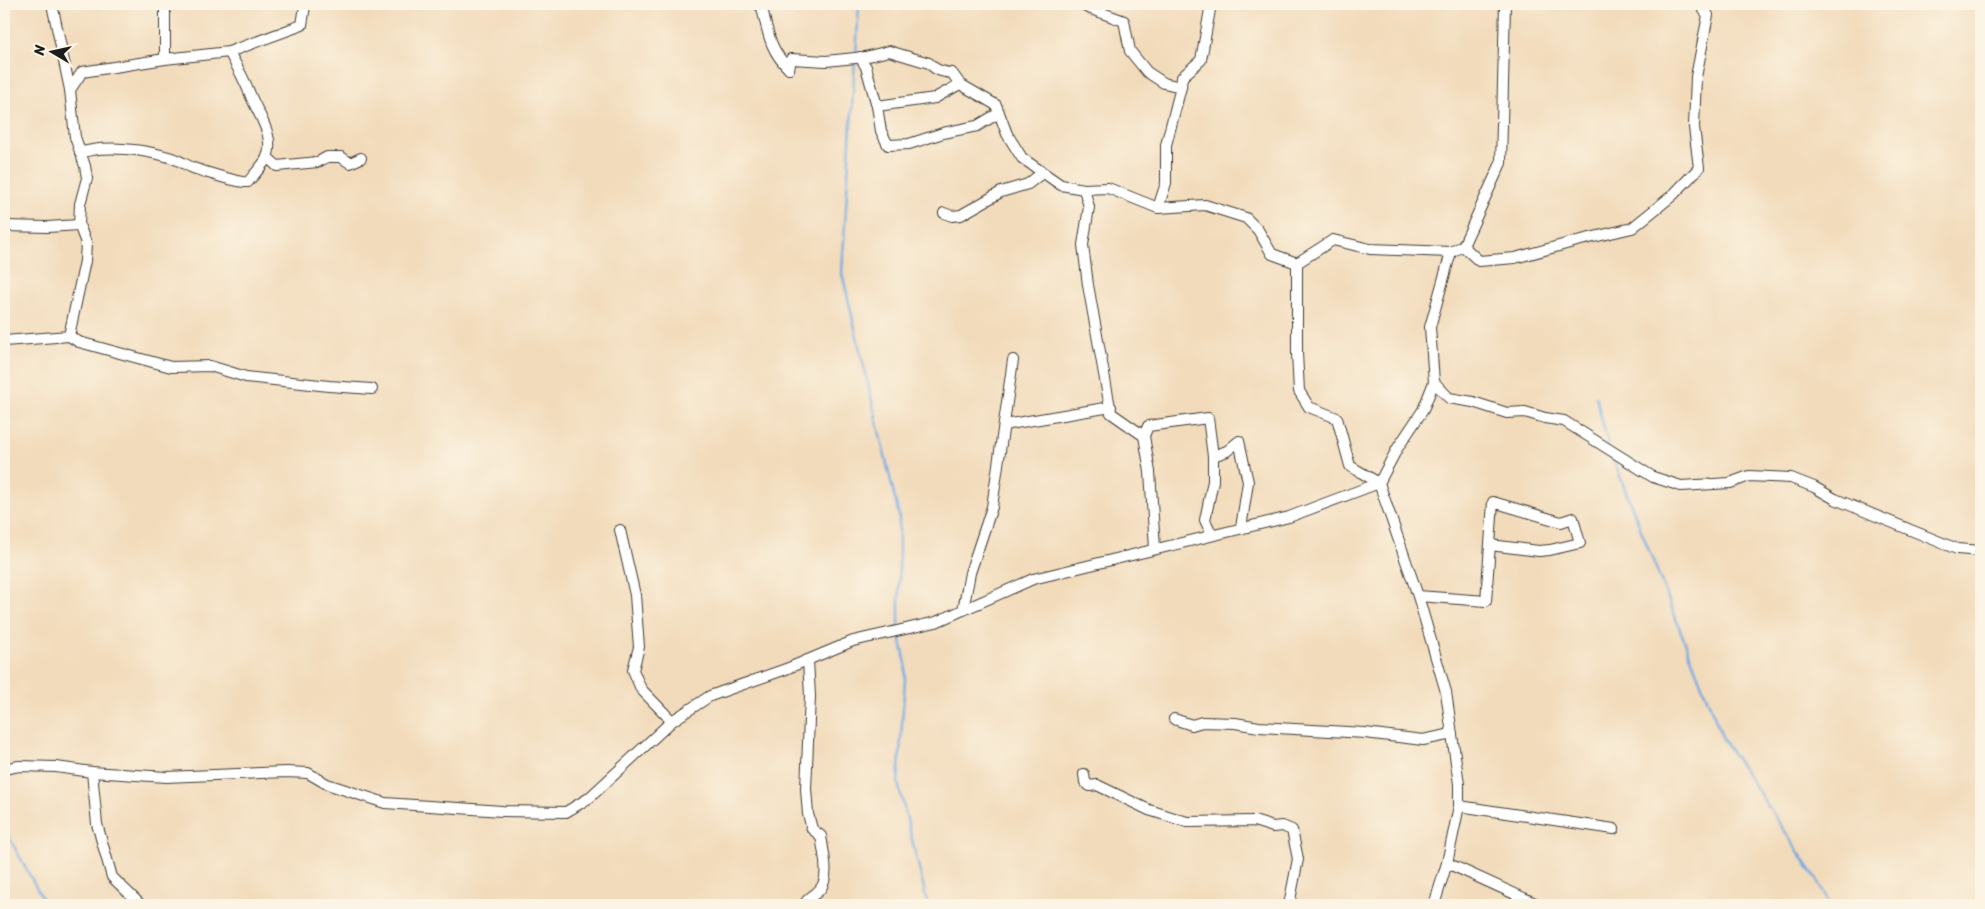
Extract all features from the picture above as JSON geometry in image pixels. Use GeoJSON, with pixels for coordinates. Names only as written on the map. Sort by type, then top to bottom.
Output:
{"type":"FeatureCollection","features":[{"type":"Feature","properties":{"kind":"street"},"geometry":{"type":"LineString","coordinates":[[52,4],[70,90],[75,137],[87,178],[80,204],[79,225],[86,243],[85,261],[69,336]]}},
{"type":"Feature","properties":{"kind":"street"},"geometry":{"type":"LineString","coordinates":[[164,4],[165,58]]}},
{"type":"Feature","properties":{"kind":"street"},"geometry":{"type":"LineString","coordinates":[[70,90],[82,72],[165,58],[229,52],[302,25],[304,4]]}},
{"type":"Feature","properties":{"kind":"street"},"geometry":{"type":"LineString","coordinates":[[758,4],[762,8],[771,45],[789,69],[791,59],[816,62],[860,57],[889,51],[929,63],[933,68],[941,72],[952,74],[960,84],[996,105],[1007,134],[1022,158],[1061,185],[1084,189],[1108,188],[1158,208],[1205,205],[1246,218],[1258,230],[1272,254],[1297,263]]}},
{"type":"Feature","properties":{"kind":"street"},"geometry":{"type":"LineString","coordinates":[[1158,208],[1166,184],[1166,145],[1182,77],[1201,60],[1211,4]]}},
{"type":"Feature","properties":{"kind":"street"},"geometry":{"type":"LineString","coordinates":[[1297,263],[1333,240],[1370,249],[1451,252],[1462,246],[1501,163],[1504,4]]}},
{"type":"Feature","properties":{"kind":"street"},"geometry":{"type":"LineString","coordinates":[[1462,246],[1480,261],[1515,258],[1632,228],[1673,195],[1700,168],[1694,126],[1696,77],[1708,15],[1699,4]]}},
{"type":"Feature","properties":{"kind":"street"},"geometry":{"type":"LineString","coordinates":[[1086,7],[1124,22],[1130,51],[1147,72],[1164,83],[1181,87]]}},
{"type":"Feature","properties":{"kind":"street"},"geometry":{"type":"LineString","coordinates":[[80,153],[88,150],[124,150],[164,156],[192,167],[244,183],[248,182],[267,157],[268,137],[262,117],[250,95],[242,73],[229,52]]}},
{"type":"Feature","properties":{"kind":"street"},"geometry":{"type":"LineString","coordinates":[[860,57],[866,66],[877,106],[881,131],[888,145],[909,144],[943,133],[977,126],[999,113]]}},
{"type":"Feature","properties":{"kind":"street"},"geometry":{"type":"LineString","coordinates":[[877,106],[936,98],[960,84]]}},
{"type":"Feature","properties":{"kind":"street"},"geometry":{"type":"LineString","coordinates":[[267,157],[278,166],[318,162],[328,157],[341,156],[350,163],[361,158]]}},
{"type":"Feature","properties":{"kind":"street"},"geometry":{"type":"LineString","coordinates":[[944,214],[952,216],[961,215],[1001,192],[1028,184],[1042,173]]}},
{"type":"Feature","properties":{"kind":"street"},"geometry":{"type":"LineString","coordinates":[[1084,189],[1089,208],[1083,245],[1112,414],[1144,436]]}},
{"type":"Feature","properties":{"kind":"street"},"geometry":{"type":"LineString","coordinates":[[4,226],[47,227],[79,225]]}},
{"type":"Feature","properties":{"kind":"street"},"geometry":{"type":"LineString","coordinates":[[4,769],[19,766],[56,767],[92,772],[166,777],[286,772],[308,774],[327,784],[385,803],[502,811],[566,812],[589,798],[672,721],[710,696],[808,660],[853,641],[936,622],[1033,579],[1289,517],[1379,483],[1397,449],[1423,410],[1434,382],[1430,327],[1451,252]]}},
{"type":"Feature","properties":{"kind":"street"},"geometry":{"type":"LineString","coordinates":[[1297,263],[1299,391],[1309,407],[1337,418],[1350,466],[1379,483],[1418,596],[1446,692],[1459,784],[1459,806],[1447,863],[1434,905]]}},
{"type":"Feature","properties":{"kind":"street"},"geometry":{"type":"LineString","coordinates":[[4,341],[69,336],[78,342],[171,367],[210,366],[246,377],[328,386],[372,388]]}},
{"type":"Feature","properties":{"kind":"street"},"geometry":{"type":"LineString","coordinates":[[963,610],[970,573],[992,507],[1013,360]]}},
{"type":"Feature","properties":{"kind":"street"},"geometry":{"type":"LineString","coordinates":[[1434,382],[1449,398],[1473,402],[1507,413],[1525,412],[1564,421],[1653,477],[1681,486],[1730,483],[1749,476],[1791,478],[1814,487],[1835,499],[1957,549],[1981,551]]}},
{"type":"Feature","properties":{"kind":"street"},"geometry":{"type":"LineString","coordinates":[[1004,424],[1111,407]]}},
{"type":"Feature","properties":{"kind":"street"},"geometry":{"type":"LineString","coordinates":[[1155,548],[1150,472],[1144,436],[1148,426],[1208,418],[1213,456],[1213,481],[1205,520],[1212,535]]}},
{"type":"Feature","properties":{"kind":"street"},"geometry":{"type":"LineString","coordinates":[[1213,456],[1227,451],[1239,441],[1248,482],[1241,528]]}},
{"type":"Feature","properties":{"kind":"street"},"geometry":{"type":"LineString","coordinates":[[1418,596],[1486,601],[1493,502],[1561,522],[1573,518],[1580,543],[1539,551],[1490,545]]}},
{"type":"Feature","properties":{"kind":"street"},"geometry":{"type":"LineString","coordinates":[[620,530],[635,595],[639,647],[633,670],[641,689],[672,721]]}},
{"type":"Feature","properties":{"kind":"street"},"geometry":{"type":"LineString","coordinates":[[804,905],[812,895],[820,890],[825,876],[822,836],[812,829],[806,788],[810,696],[808,660]]}},
{"type":"Feature","properties":{"kind":"street"},"geometry":{"type":"LineString","coordinates":[[1174,718],[1192,725],[1202,722],[1234,723],[1259,727],[1365,733],[1423,740],[1452,734]]}},
{"type":"Feature","properties":{"kind":"street"},"geometry":{"type":"LineString","coordinates":[[92,772],[97,824],[112,877],[141,905]]}},
{"type":"Feature","properties":{"kind":"street"},"geometry":{"type":"LineString","coordinates":[[1084,774],[1085,782],[1090,786],[1097,785],[1149,810],[1187,822],[1254,821],[1273,827],[1282,826],[1292,830],[1298,859],[1289,905]]}},
{"type":"Feature","properties":{"kind":"street"},"geometry":{"type":"LineString","coordinates":[[1459,806],[1614,829]]}},
{"type":"Feature","properties":{"kind":"street"},"geometry":{"type":"LineString","coordinates":[[1447,863],[1539,905]]}},
{"type":"Feature","properties":{"kind":"waterway"},"geometry":{"type":"LineString","coordinates":[[856,55],[859,4]]}},
{"type":"Feature","properties":{"kind":"waterway"},"geometry":{"type":"LineString","coordinates":[[855,60],[842,273],[899,516],[899,628]]}},
{"type":"Feature","properties":{"kind":"waterway"},"geometry":{"type":"LineString","coordinates":[[1596,397],[1608,444]]}},
{"type":"Feature","properties":{"kind":"waterway"},"geometry":{"type":"LineString","coordinates":[[1612,456],[1723,739],[1818,881],[1830,905]]}},
{"type":"Feature","properties":{"kind":"waterway"},"geometry":{"type":"LineString","coordinates":[[899,633],[906,664],[898,783],[928,905]]}},
{"type":"Feature","properties":{"kind":"waterway"},"geometry":{"type":"LineString","coordinates":[[4,828],[46,905]]}}]}
